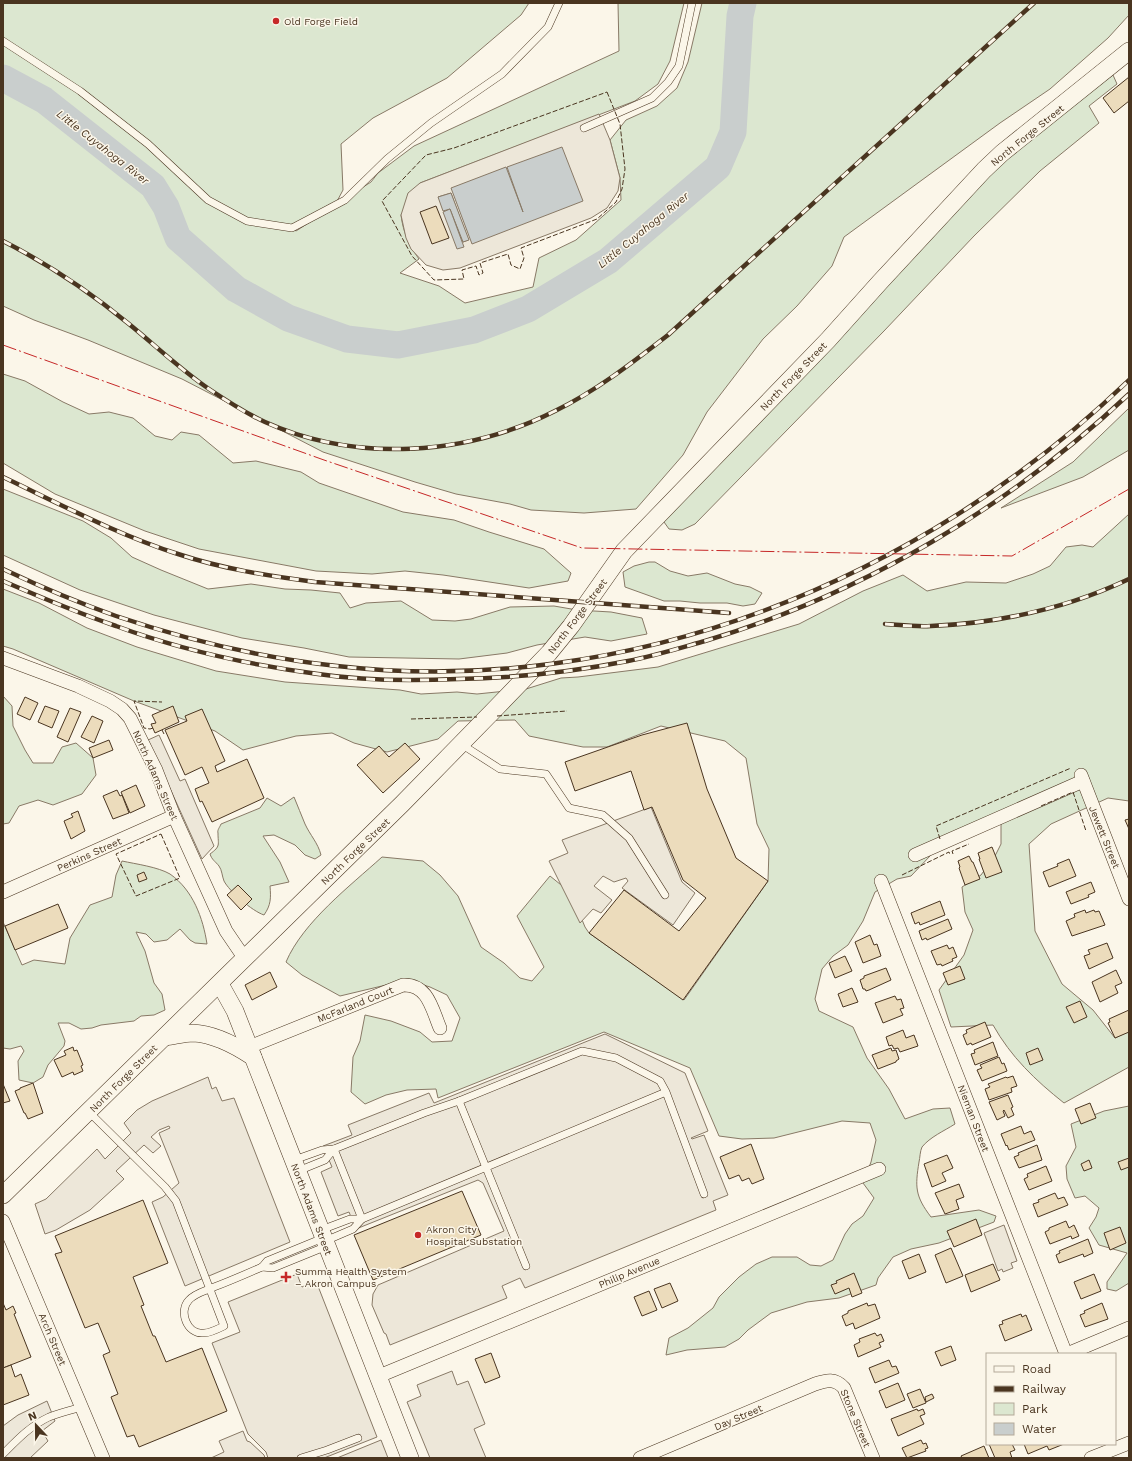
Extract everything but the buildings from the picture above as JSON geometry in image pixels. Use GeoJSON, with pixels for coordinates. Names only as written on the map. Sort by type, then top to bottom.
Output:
{"type":"FeatureCollection","features":[{"type":"Feature","properties":{"kind":"street","name":"North Forge Street"},"geometry":{"type":"LineString","coordinates":[[3,1195],[402,804],[549,653],[571,626],[624,551],[828,340],[984,170],[1002,152],[1129,51]]}},
{"type":"Feature","properties":{"kind":"street","name":"North Adams Street"},"geometry":{"type":"LineString","coordinates":[[3,658],[78,686],[110,701],[122,709],[130,718],[156,770],[174,816],[226,931],[245,959]]}},
{"type":"Feature","properties":{"kind":"street","name":"Jewett Street"},"geometry":{"type":"LineString","coordinates":[[915,855],[1082,778],[1129,899]]}},
{"type":"Feature","properties":{"kind":"street","name":"Perkins Street"},"geometry":{"type":"LineString","coordinates":[[3,892],[174,816]]}},
{"type":"Feature","properties":{"kind":"street","name":"Nieman Street"},"geometry":{"type":"LineString","coordinates":[[881,881],[1067,1353]]}},
{"type":"Feature","properties":{"kind":"street","name":"North Adams Street"},"geometry":{"type":"LineString","coordinates":[[220,984],[235,1011],[410,1458]]}},
{"type":"Feature","properties":{"kind":"street","name":"McFarland Court"},"geometry":{"type":"LineString","coordinates":[[251,1052],[403,985],[412,985],[422,990],[429,1001],[440,1028]]}},
{"type":"Feature","properties":{"kind":"street"},"geometry":{"type":"LineString","coordinates":[[165,1037],[191,1033],[205,1034],[251,1052]]}},
{"type":"Feature","properties":{"kind":"street","name":"Philip Avenue"},"geometry":{"type":"LineString","coordinates":[[379,1376],[879,1169]]}},
{"type":"Feature","properties":{"kind":"street","name":"Arch Street"},"geometry":{"type":"LineString","coordinates":[[3,1221],[103,1458]]}},
{"type":"Feature","properties":{"kind":"street"},"geometry":{"type":"LineString","coordinates":[[1069,1353],[1129,1328]]}},
{"type":"Feature","properties":{"kind":"street","name":"Day Street"},"geometry":{"type":"LineString","coordinates":[[640,1458],[815,1384],[826,1381],[836,1381]]}},
{"type":"Feature","properties":{"kind":"street","name":"Stone Street"},"geometry":{"type":"LineString","coordinates":[[836,1381],[844,1388],[873,1458]]}},
{"type":"Feature","properties":{"kind":"street"},"geometry":{"type":"LineString","coordinates":[[1091,1458],[1102,1448],[1129,1443]]}},
{"type":"Feature","properties":{"kind":"lane"},"geometry":{"type":"LineString","coordinates":[[3,41],[80,91],[148,144],[208,200],[247,221],[292,228],[345,200],[393,154],[431,123],[502,74],[548,27],[559,3]]}},
{"type":"Feature","properties":{"kind":"lane"},"geometry":{"type":"LineString","coordinates":[[584,128],[652,98],[668,82],[679,66],[692,3]]}},
{"type":"Feature","properties":{"kind":"lane"},"geometry":{"type":"LineString","coordinates":[[461,744],[500,769],[546,774],[569,808],[603,815],[629,838],[665,894]]}},
{"type":"Feature","properties":{"kind":"lane"},"geometry":{"type":"LineString","coordinates":[[295,1166],[322,1150],[334,1149],[424,1113],[459,1101],[582,1051],[616,1058],[660,1081],[666,1092],[704,1194]]}},
{"type":"Feature","properties":{"kind":"lane"},"geometry":{"type":"LineString","coordinates":[[324,1239],[353,1228],[362,1219],[666,1092]]}},
{"type":"Feature","properties":{"kind":"lane"},"geometry":{"type":"LineString","coordinates":[[459,1101],[526,1266]]}},
{"type":"Feature","properties":{"kind":"lane"},"geometry":{"type":"LineString","coordinates":[[88,1112],[165,1187],[176,1201],[209,1289],[224,1326],[204,1333],[195,1332],[189,1326],[185,1317],[184,1308],[188,1300],[209,1289],[262,1267],[273,1268],[324,1239],[350,1219],[362,1219]]}},
{"type":"Feature","properties":{"kind":"lane"},"geometry":{"type":"LineString","coordinates":[[295,1166],[326,1160],[334,1149]]}},
{"type":"Feature","properties":{"kind":"lane"},"geometry":{"type":"LineString","coordinates":[[334,1149],[362,1219]]}},
{"type":"Feature","properties":{"kind":"lane"},"geometry":{"type":"LineString","coordinates":[[3,1454],[24,1433],[37,1424],[50,1417],[82,1407]]}},
{"type":"Feature","properties":{"kind":"lane"},"geometry":{"type":"LineString","coordinates":[[301,1458],[358,1438]]}},
{"type":"Feature","properties":{"kind":"green space"},"geometry":{"type":"Polygon","coordinates":[[[3,3],[529,3],[521,15],[447,78],[373,118],[341,144],[343,190],[335,205],[371,182],[378,173],[414,146],[619,51],[618,3],[684,3],[670,61],[658,84],[635,101],[420,183],[401,215],[407,238],[419,259],[400,273],[439,286],[465,303],[533,287],[539,258],[576,240],[621,200],[620,178],[610,140],[626,120],[657,106],[677,88],[688,62],[702,3],[1129,3],[1129,15],[1108,38],[1050,89],[1000,123],[844,237],[832,266],[797,306],[763,339],[707,412],[683,455],[636,509],[584,513],[531,510],[510,504],[456,494],[415,482],[323,452],[182,379],[88,340],[34,320],[3,306],[3,3]],[[333,207],[292,228],[296,231],[333,207]]]}},
{"type":"Feature","properties":{"kind":"green space"},"geometry":{"type":"Polygon","coordinates":[[[1113,75],[1117,84],[1089,106],[1099,123],[1040,171],[974,236],[884,331],[695,524],[682,530],[669,529],[664,522],[668,513],[952,212],[1009,157],[1086,94],[1113,75]]]}},
{"type":"Feature","properties":{"kind":"green space"},"geometry":{"type":"Polygon","coordinates":[[[3,374],[25,381],[63,402],[89,414],[109,412],[133,418],[155,436],[172,440],[181,432],[199,435],[233,463],[256,461],[301,472],[319,483],[403,512],[454,520],[544,549],[571,573],[568,581],[529,588],[405,571],[372,574],[316,571],[199,549],[145,531],[55,494],[3,463],[3,374]]]}},
{"type":"Feature","properties":{"kind":"green space"},"geometry":{"type":"Polygon","coordinates":[[[1129,408],[1129,450],[1083,477],[1001,508],[1073,462],[1129,408]]]}},
{"type":"Feature","properties":{"kind":"green space"},"geometry":{"type":"Polygon","coordinates":[[[3,489],[83,521],[111,538],[132,557],[208,589],[251,584],[285,589],[340,593],[350,608],[366,603],[401,601],[432,620],[455,621],[471,619],[510,607],[554,606],[577,610],[611,612],[642,618],[647,634],[611,641],[585,637],[537,645],[507,653],[459,659],[349,657],[242,638],[154,615],[80,590],[3,555],[3,489]]]}},
{"type":"Feature","properties":{"kind":"green space"},"geometry":{"type":"Polygon","coordinates":[[[1129,514],[1129,801],[1108,798],[1051,824],[1029,844],[1035,931],[1062,984],[1093,1010],[1115,1038],[1129,1031],[1129,1067],[1064,1103],[1043,1086],[1024,1067],[1000,1037],[993,1025],[951,1027],[939,990],[964,955],[973,930],[965,912],[962,887],[981,875],[996,854],[1001,844],[1001,824],[991,816],[950,835],[911,876],[897,879],[875,892],[863,921],[848,945],[833,956],[822,969],[815,999],[819,1011],[853,1027],[867,1058],[889,1089],[905,1119],[933,1109],[950,1108],[955,1124],[929,1140],[922,1147],[920,1152],[917,1178],[919,1197],[931,1217],[979,1210],[996,1216],[994,1222],[939,1243],[911,1249],[893,1257],[878,1278],[876,1285],[839,1298],[807,1302],[771,1313],[748,1330],[739,1339],[725,1347],[687,1350],[666,1355],[669,1338],[688,1328],[713,1308],[719,1297],[739,1277],[756,1264],[772,1257],[797,1257],[810,1265],[821,1266],[833,1260],[845,1234],[852,1224],[863,1216],[874,1198],[863,1183],[871,1162],[876,1140],[870,1123],[842,1121],[774,1138],[742,1139],[719,1136],[690,1068],[604,1032],[438,1098],[436,1089],[407,1090],[386,1095],[365,1104],[351,1092],[353,1057],[360,1041],[365,1015],[391,1021],[420,1032],[432,1042],[452,1041],[460,1018],[447,995],[430,987],[407,980],[340,996],[302,975],[286,962],[294,947],[315,919],[342,892],[382,857],[423,861],[440,875],[458,896],[481,947],[504,963],[520,978],[532,981],[544,967],[517,916],[550,876],[571,893],[589,933],[684,1000],[768,881],[769,849],[757,824],[746,758],[725,741],[661,726],[607,747],[583,747],[529,736],[515,720],[458,721],[438,739],[387,752],[354,743],[332,733],[296,736],[243,750],[215,731],[134,701],[3,646],[3,589],[39,603],[87,628],[137,647],[216,671],[285,682],[400,690],[421,694],[457,692],[477,694],[526,689],[561,678],[658,667],[799,624],[863,591],[903,575],[927,591],[966,582],[1006,583],[1033,574],[1050,566],[1066,547],[1082,545],[1093,547],[1129,514]]]}},
{"type":"Feature","properties":{"kind":"green space"},"geometry":{"type":"Polygon","coordinates":[[[655,562],[670,571],[688,576],[707,573],[735,584],[750,587],[762,593],[755,604],[743,606],[727,603],[664,601],[625,587],[623,572],[634,566],[655,562]]]}},
{"type":"Feature","properties":{"kind":"green space"},"geometry":{"type":"Polygon","coordinates":[[[3,696],[12,706],[13,726],[33,763],[53,763],[62,747],[76,743],[93,758],[96,775],[82,794],[53,805],[38,800],[19,806],[9,823],[3,824],[3,696]]]}},
{"type":"Feature","properties":{"kind":"green space"},"geometry":{"type":"Polygon","coordinates":[[[294,797],[305,824],[321,855],[315,859],[305,855],[295,845],[274,835],[263,836],[280,862],[289,882],[270,886],[270,901],[264,915],[247,905],[231,890],[224,881],[218,864],[210,854],[218,845],[218,831],[221,824],[260,808],[267,798],[281,806],[294,797]]]}},
{"type":"Feature","properties":{"kind":"green space"},"geometry":{"type":"Polygon","coordinates":[[[122,861],[159,869],[170,874],[178,881],[191,896],[196,905],[203,924],[207,944],[195,943],[190,940],[180,929],[167,940],[154,942],[146,934],[136,932],[145,951],[154,983],[162,994],[165,1010],[154,1015],[141,1016],[134,1021],[101,1025],[92,1028],[81,1029],[69,1023],[58,1023],[65,1041],[64,1046],[48,1065],[43,1077],[33,1083],[19,1080],[18,1061],[24,1051],[21,1046],[10,1049],[3,1048],[3,922],[22,965],[34,960],[65,964],[70,938],[90,905],[112,897],[116,875],[122,861]]]}},
{"type":"Feature","properties":{"kind":"green space"},"geometry":{"type":"Polygon","coordinates":[[[1129,1106],[1129,1283],[1116,1291],[1107,1289],[1107,1282],[1127,1253],[1099,1245],[1089,1228],[1096,1217],[1099,1208],[1085,1196],[1075,1198],[1067,1179],[1066,1166],[1076,1147],[1071,1124],[1104,1111],[1129,1106]]]}},
{"type":"Feature","properties":{"kind":"shaded area"},"geometry":{"type":"Polygon","coordinates":[[[599,114],[610,140],[620,178],[618,191],[607,208],[591,218],[460,268],[443,270],[426,265],[411,249],[406,238],[401,215],[408,193],[420,183],[599,114]],[[451,193],[438,197],[450,208],[463,242],[468,240],[451,193]]]}},
{"type":"Feature","properties":{"kind":"shaded area"},"geometry":{"type":"Polygon","coordinates":[[[159,735],[180,781],[185,779],[214,846],[202,859],[148,740],[159,735]]]}},
{"type":"Feature","properties":{"kind":"shaded area"},"geometry":{"type":"Polygon","coordinates":[[[651,807],[682,882],[695,893],[673,925],[622,888],[628,881],[626,878],[614,882],[603,876],[594,886],[612,900],[601,913],[593,909],[580,923],[549,861],[568,853],[562,840],[651,807]]]}},
{"type":"Feature","properties":{"kind":"shaded area"},"geometry":{"type":"Polygon","coordinates":[[[605,1034],[685,1073],[708,1131],[691,1138],[704,1135],[728,1195],[713,1201],[716,1210],[525,1288],[520,1278],[502,1286],[507,1298],[390,1345],[372,1305],[373,1294],[378,1285],[504,1231],[483,1183],[478,1180],[356,1229],[349,1212],[338,1216],[321,1172],[332,1167],[323,1146],[352,1135],[348,1125],[429,1093],[434,1103],[605,1034]]]}},
{"type":"Feature","properties":{"kind":"shaded area"},"geometry":{"type":"Polygon","coordinates":[[[208,1077],[212,1089],[216,1087],[222,1101],[234,1098],[290,1242],[185,1286],[152,1202],[163,1197],[179,1183],[159,1133],[170,1128],[169,1126],[159,1130],[151,1137],[161,1146],[153,1153],[144,1145],[116,1171],[124,1179],[90,1210],[56,1230],[45,1234],[35,1204],[46,1199],[97,1149],[105,1159],[131,1133],[124,1123],[137,1110],[152,1101],[208,1077]]]}},
{"type":"Feature","properties":{"kind":"shaded area"},"geometry":{"type":"Polygon","coordinates":[[[1004,1225],[1017,1261],[1011,1263],[1013,1268],[1003,1272],[1002,1269],[998,1271],[984,1233],[1004,1225]]]}},
{"type":"Feature","properties":{"kind":"shaded area"},"geometry":{"type":"Polygon","coordinates":[[[297,1274],[302,1287],[316,1281],[377,1437],[324,1458],[268,1458],[266,1452],[248,1434],[212,1343],[240,1332],[228,1302],[297,1274]]]}},
{"type":"Feature","properties":{"kind":"shaded area"},"geometry":{"type":"Polygon","coordinates":[[[452,1371],[457,1385],[468,1381],[485,1424],[474,1429],[486,1458],[430,1458],[407,1402],[421,1396],[417,1385],[452,1371]]]}},
{"type":"Feature","properties":{"kind":"shaded area"},"geometry":{"type":"Polygon","coordinates":[[[47,1401],[55,1421],[42,1431],[48,1441],[30,1458],[3,1458],[3,1426],[18,1415],[47,1401]]]}},
{"type":"Feature","properties":{"kind":"shaded area"},"geometry":{"type":"Polygon","coordinates":[[[243,1431],[247,1441],[264,1455],[265,1458],[211,1458],[224,1452],[219,1441],[243,1431]]]}},
{"type":"Feature","properties":{"kind":"shaded area"},"geometry":{"type":"Polygon","coordinates":[[[381,1440],[388,1458],[337,1458],[381,1440]]]}},
{"type":"Feature","properties":{"kind":"water"},"geometry":{"type":"Polygon","coordinates":[[[562,147],[583,201],[472,244],[451,188],[506,167],[523,212],[507,167],[562,147]]]}},
{"type":"Feature","properties":{"kind":"water"},"geometry":{"type":"Polygon","coordinates":[[[451,193],[469,240],[463,242],[450,209],[443,211],[438,197],[451,193]]]}},
{"type":"Feature","properties":{"kind":"water"},"geometry":{"type":"Polygon","coordinates":[[[450,209],[464,247],[457,249],[443,212],[450,209]]]}},
{"type":"Feature","properties":{"kind":"waterway","name":"Little Cuyahoga River"},"geometry":{"type":"LineString","coordinates":[[3,78],[44,100],[153,186],[166,207],[178,238],[236,289],[288,318],[347,339],[398,345],[474,330],[528,309],[608,261],[718,167],[733,132],[740,16],[743,3]]}},
{"type":"Feature","properties":{"kind":"railway"},"geometry":{"type":"LineString","coordinates":[[3,241],[36,259],[84,290],[129,324],[199,382],[236,407],[265,422],[300,435],[336,444],[373,448],[411,449],[448,445],[485,437],[521,426],[555,411],[585,395],[641,356],[668,335],[1034,3]]}},
{"type":"Feature","properties":{"kind":"railway"},"geometry":{"type":"LineString","coordinates":[[3,569],[73,600],[143,625],[225,647],[309,663],[337,666],[446,671],[554,664],[660,643],[764,611],[863,568],[958,514],[1047,451],[1129,380]]}},
{"type":"Feature","properties":{"kind":"railway"},"geometry":{"type":"LineString","coordinates":[[3,581],[88,616],[141,635],[216,656],[318,674],[371,679],[441,680],[523,676],[607,665],[677,649],[764,622],[877,572],[931,542],[984,509],[1034,474],[1083,435],[1129,394]]}},
{"type":"Feature","properties":{"kind":"railway"},"geometry":{"type":"LineString","coordinates":[[3,477],[133,538],[212,564],[246,571],[315,582],[729,613]]}},
{"type":"Feature","properties":{"kind":"railway"},"geometry":{"type":"LineString","coordinates":[[885,624],[931,626],[1007,617],[1057,606],[1082,598],[1129,579]]}},
{"type":"Feature","properties":{"kind":"fence"},"geometry":{"type":"LineString","coordinates":[[607,92],[620,124],[625,169],[622,189],[616,202],[597,219],[521,248],[524,258],[520,269],[511,265],[508,254],[480,263],[483,273],[479,275],[476,266],[462,270],[464,279],[434,280],[412,256],[382,201],[426,155],[454,148],[607,92]]}},
{"type":"Feature","properties":{"kind":"fence"},"geometry":{"type":"LineString","coordinates":[[153,728],[144,728],[134,701],[162,702]]}},
{"type":"Feature","properties":{"kind":"fence"},"geometry":{"type":"LineString","coordinates":[[497,716],[567,711]]}},
{"type":"Feature","properties":{"kind":"fence"},"geometry":{"type":"LineString","coordinates":[[411,719],[477,717]]}},
{"type":"Feature","properties":{"kind":"fence"},"geometry":{"type":"LineString","coordinates":[[162,730],[164,734]]}},
{"type":"Feature","properties":{"kind":"fence"},"geometry":{"type":"LineString","coordinates":[[940,839],[936,826],[1071,768]]}},
{"type":"Feature","properties":{"kind":"fence"},"geometry":{"type":"LineString","coordinates":[[1041,806],[1073,792],[1086,831]]}},
{"type":"Feature","properties":{"kind":"fence"},"geometry":{"type":"LineString","coordinates":[[161,834],[180,878],[136,896],[116,854],[161,834]]}},
{"type":"Feature","properties":{"kind":"fence"},"geometry":{"type":"LineString","coordinates":[[953,854],[952,851],[969,844]]}},
{"type":"Feature","properties":{"kind":"fence"},"geometry":{"type":"LineString","coordinates":[[902,875],[949,852],[950,855]]}},
{"type":"Feature","properties":{"kind":"power"},"geometry":{"type":"LineString","coordinates":[[3,345],[324,460],[582,548],[1012,556],[1129,489]]}},
{"type":"Feature","properties":{"kind":"place","name":"Old Forge Field"},"geometry":{"type":"Point","coordinates":[276,21]}},
{"type":"Feature","properties":{"kind":"place","name":"Akron City Hospital Substation"},"geometry":{"type":"Point","coordinates":[418,1235]}},
{"type":"Feature","properties":{"kind":"place","name":"Summa Health System – Akron Campus"},"geometry":{"type":"Point","coordinates":[286,1277]}}]}
